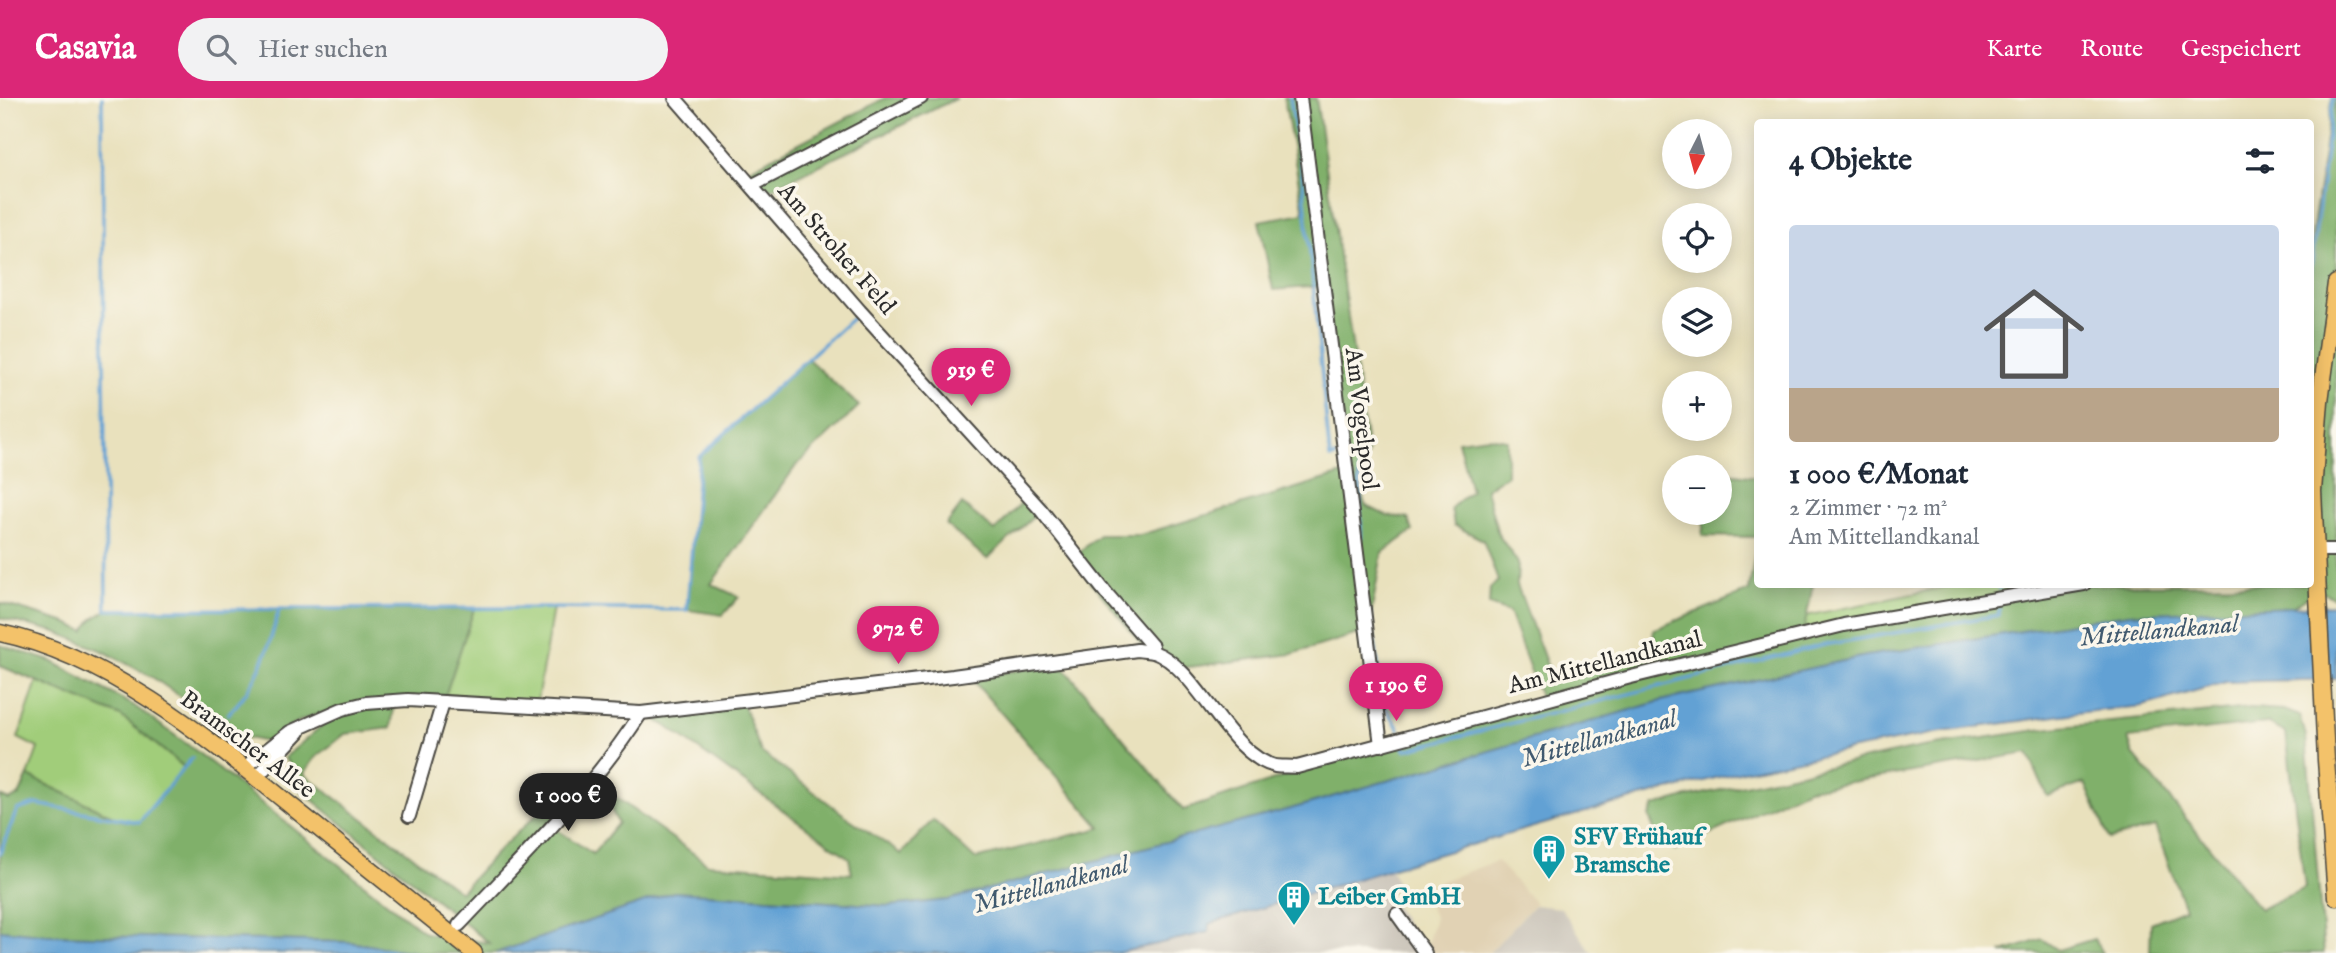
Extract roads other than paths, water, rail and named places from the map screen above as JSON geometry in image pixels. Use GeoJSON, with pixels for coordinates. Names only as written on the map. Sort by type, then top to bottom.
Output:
{"type":"FeatureCollection","features":[{"type":"Feature","properties":{"kind":"main road"},"geometry":{"type":"LineString","coordinates":[[2314,478],[2320,401],[2336,283]]}},
{"type":"Feature","properties":{"kind":"main road"},"geometry":{"type":"LineString","coordinates":[[2314,566],[2336,897]]}},
{"type":"Feature","properties":{"kind":"main road","name":"Bramscher Allee"},"geometry":{"type":"LineString","coordinates":[[0,633],[45,646],[103,672],[171,715],[452,928],[474,953]]}},
{"type":"Feature","properties":{"kind":"street","name":"Am Stroher Feld"},"geometry":{"type":"LineString","coordinates":[[675,98],[860,311],[1041,510],[1106,593],[1152,646],[1153,652]]}},
{"type":"Feature","properties":{"kind":"street"},"geometry":{"type":"LineString","coordinates":[[753,185],[921,98]]}},
{"type":"Feature","properties":{"kind":"street","name":"Am Vogelpool"},"geometry":{"type":"LineString","coordinates":[[1300,98],[1381,745]]}},
{"type":"Feature","properties":{"kind":"street"},"geometry":{"type":"LineString","coordinates":[[2314,550],[2336,550]]}},
{"type":"Feature","properties":{"kind":"street","name":"Am Mittellandkanal"},"geometry":{"type":"LineString","coordinates":[[1153,652],[1178,669],[1258,759],[1276,766],[1297,767],[1615,681],[1844,625],[2061,588]]}},
{"type":"Feature","properties":{"kind":"street"},"geometry":{"type":"LineString","coordinates":[[250,773],[307,723],[366,703],[408,700],[641,713],[954,676],[1137,650],[1153,652]]}},
{"type":"Feature","properties":{"kind":"street"},"geometry":{"type":"LineString","coordinates":[[409,816],[443,702]]}},
{"type":"Feature","properties":{"kind":"street"},"geometry":{"type":"LineString","coordinates":[[452,928],[552,826],[623,741],[641,713]]}},
{"type":"Feature","properties":{"kind":"street"},"geometry":{"type":"LineString","coordinates":[[1397,914],[1425,953]]}},
{"type":"Feature","properties":{"kind":"water","name":"Mittellandkanal"},"geometry":{"type":"Polygon","coordinates":[[[2336,605],[2336,679],[2226,682],[2143,706],[1935,733],[1743,771],[1617,803],[1429,857],[1209,924],[1209,932],[1118,953],[496,953],[674,892],[889,906],[948,900],[1294,808],[1661,701],[1866,656],[2129,614],[2336,605]]]}},
{"type":"Feature","properties":{"kind":"water"},"geometry":{"type":"Polygon","coordinates":[[[0,930],[50,935],[349,942],[420,953],[0,953],[0,930]]]}},
{"type":"Feature","properties":{"kind":"waterway"},"geometry":{"type":"LineString","coordinates":[[102,98],[106,610],[279,609]]}},
{"type":"Feature","properties":{"kind":"waterway"},"geometry":{"type":"LineString","coordinates":[[1290,98],[1302,171],[1330,458],[1335,457]]}},
{"type":"Feature","properties":{"kind":"waterway"},"geometry":{"type":"LineString","coordinates":[[2314,244],[2333,98]]}},
{"type":"Feature","properties":{"kind":"waterway"},"geometry":{"type":"LineString","coordinates":[[228,714],[255,679],[279,609],[687,610],[699,457],[859,312]]}},
{"type":"Feature","properties":{"kind":"waterway"},"geometry":{"type":"LineString","coordinates":[[1354,455],[1359,454],[1361,538]]}},
{"type":"Feature","properties":{"kind":"waterway"},"geometry":{"type":"LineString","coordinates":[[1404,744],[1405,750],[1824,645],[1999,615],[1999,609]]}},
{"type":"Feature","properties":{"kind":"waterway"},"geometry":{"type":"LineString","coordinates":[[1370,612],[1384,705],[1399,729]]}},
{"type":"Feature","properties":{"kind":"waterway"},"geometry":{"type":"LineString","coordinates":[[0,853],[17,810],[36,804],[139,822],[192,758]]}},
{"type":"Feature","properties":{"kind":"place","name":"SFV Frühauf Bramsche"},"geometry":{"type":"Point","coordinates":[1549,881]}},
{"type":"Feature","properties":{"kind":"place","name":"Leiber GmbH"},"geometry":{"type":"Point","coordinates":[1294,927]}}]}
